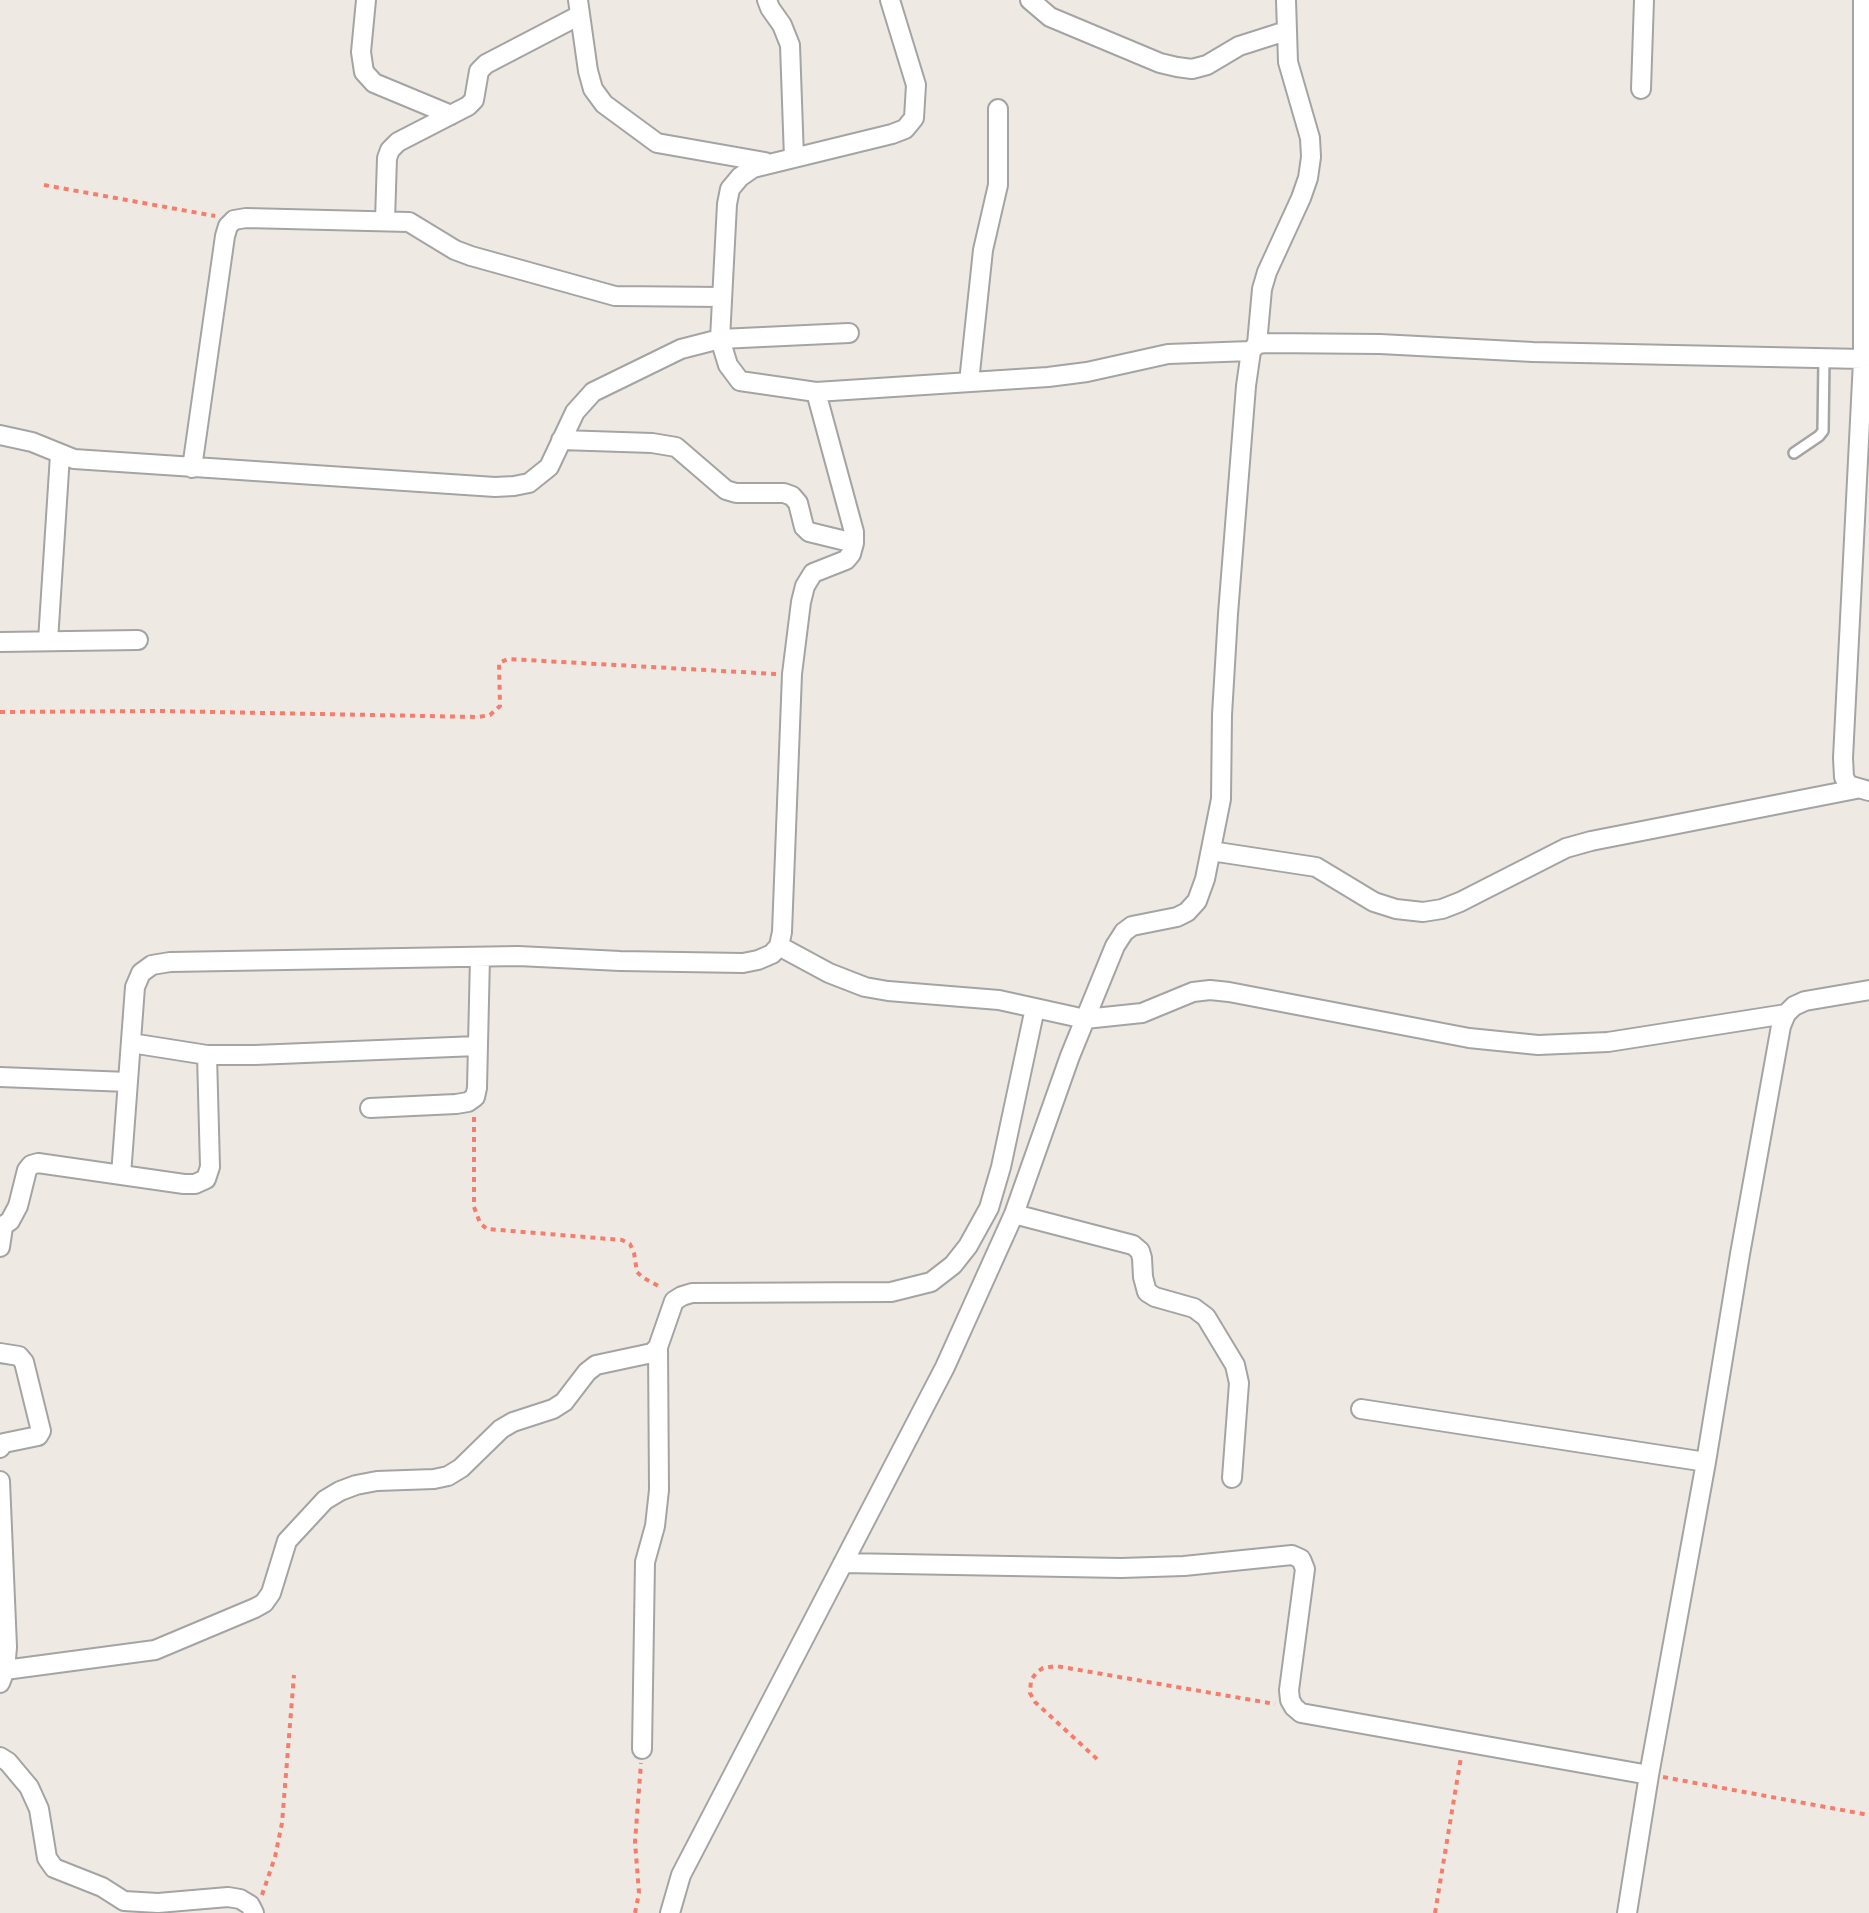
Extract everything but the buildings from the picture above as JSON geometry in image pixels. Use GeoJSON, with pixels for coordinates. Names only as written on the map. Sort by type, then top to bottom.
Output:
{"type":"FeatureCollection","features":[{"type":"Feature","properties":{"kind":"street"},"geometry":{"type":"LineString","coordinates":[[366,0],[361,52],[364,72],[374,83],[451,115]]}},
{"type":"Feature","properties":{"kind":"street"},"geometry":{"type":"LineString","coordinates":[[767,0],[790,45],[794,158]]}},
{"type":"Feature","properties":{"kind":"street"},"geometry":{"type":"LineString","coordinates":[[890,0],[916,86],[914,118],[892,134],[754,168],[730,189],[720,339],[728,365],[740,380],[816,392],[1068,375],[1168,354],[1380,344],[1533,352],[1849,359]]}},
{"type":"Feature","properties":{"kind":"street"},"geometry":{"type":"LineString","coordinates":[[1030,0],[1050,17],[1160,63],[1192,69],[1207,66],[1239,46],[1286,32]]}},
{"type":"Feature","properties":{"kind":"street"},"geometry":{"type":"LineString","coordinates":[[670,1913],[681,1875],[945,1367],[1014,1214],[1074,1017],[1124,932],[1132,926],[1177,918],[1187,912],[1197,901],[1205,879],[1221,799],[1228,614],[1247,374],[1266,272],[1302,198],[1311,158],[1310,138],[1291,75],[1286,0]]}},
{"type":"Feature","properties":{"kind":"street"},"geometry":{"type":"LineString","coordinates":[[1641,89],[1644,0]]}},
{"type":"Feature","properties":{"kind":"street"},"geometry":{"type":"LineString","coordinates":[[1862,790],[1848,785],[1844,758],[1849,359],[1863,0]]}},
{"type":"Feature","properties":{"kind":"street"},"geometry":{"type":"LineString","coordinates":[[385,220],[390,150],[474,100],[479,71],[486,64],[579,8],[588,71],[604,104],[656,142],[771,163]]}},
{"type":"Feature","properties":{"kind":"street"},"geometry":{"type":"LineString","coordinates":[[969,382],[984,250],[998,185],[998,109]]}},
{"type":"Feature","properties":{"kind":"street"},"geometry":{"type":"LineString","coordinates":[[192,468],[224,236],[234,220],[409,222],[454,250],[615,296],[722,297]]}},
{"type":"Feature","properties":{"kind":"street"},"geometry":{"type":"LineString","coordinates":[[0,435],[32,442],[74,459],[514,486],[529,483],[549,467],[575,412],[593,392],[681,349],[720,339],[850,333]]}},
{"type":"Feature","properties":{"kind":"street"},"geometry":{"type":"LineString","coordinates":[[121,1175],[135,987],[141,973],[152,965],[480,957],[743,962],[772,954],[779,946],[783,912],[792,674],[805,586],[813,574],[846,560],[854,543],[816,392]]}},
{"type":"Feature","properties":{"kind":"street"},"geometry":{"type":"LineString","coordinates":[[562,440],[652,442],[676,447],[726,490],[792,496],[809,532],[854,543]]}},
{"type":"Feature","properties":{"kind":"street"},"geometry":{"type":"LineString","coordinates":[[48,641],[60,455]]}},
{"type":"Feature","properties":{"kind":"street"},"geometry":{"type":"LineString","coordinates":[[0,642],[138,640]]}},
{"type":"Feature","properties":{"kind":"street"},"geometry":{"type":"LineString","coordinates":[[1211,851],[1316,867],[1374,902],[1423,912],[1460,902],[1547,856],[1579,844],[1862,790]]}},
{"type":"Feature","properties":{"kind":"street"},"geometry":{"type":"LineString","coordinates":[[779,946],[865,987],[999,1000],[1074,1017],[1142,1013],[1193,992],[1210,990],[1469,1038],[1538,1046],[1608,1042],[1786,1014]]}},
{"type":"Feature","properties":{"kind":"street"},"geometry":{"type":"LineString","coordinates":[[370,1108],[456,1104],[474,1097],[478,1088],[480,957]]}},
{"type":"Feature","properties":{"kind":"street"},"geometry":{"type":"LineString","coordinates":[[1626,1913],[1780,1026],[1786,1014],[1804,1001],[1869,990]]}},
{"type":"Feature","properties":{"kind":"street"},"geometry":{"type":"LineString","coordinates":[[642,1749],[645,1562],[660,1490],[658,1348],[674,1300],[692,1293],[891,1292],[931,1282],[953,1266],[980,1224],[995,1188],[1036,1008]]}},
{"type":"Feature","properties":{"kind":"street"},"geometry":{"type":"LineString","coordinates":[[131,1043],[207,1055],[256,1056],[477,1046]]}},
{"type":"Feature","properties":{"kind":"street"},"geometry":{"type":"LineString","coordinates":[[0,1247],[1,1227],[10,1221],[18,1206],[31,1165],[184,1184],[206,1179],[210,1167],[207,1055]]}},
{"type":"Feature","properties":{"kind":"street"},"geometry":{"type":"LineString","coordinates":[[0,1078],[128,1082]]}},
{"type":"Feature","properties":{"kind":"street"},"geometry":{"type":"LineString","coordinates":[[1014,1214],[1133,1245],[1140,1251],[1147,1292],[1194,1308],[1206,1317],[1235,1366],[1240,1383],[1232,1478]]}},
{"type":"Feature","properties":{"kind":"street"},"geometry":{"type":"LineString","coordinates":[[0,1481],[7,1647],[2,1677],[142,1653],[170,1645],[264,1603],[271,1593],[287,1541],[325,1500],[340,1490],[377,1480],[448,1476],[502,1429],[564,1402],[596,1365],[643,1356],[658,1348]]}},
{"type":"Feature","properties":{"kind":"street"},"geometry":{"type":"LineString","coordinates":[[0,1353],[19,1356],[24,1362],[40,1431],[38,1436],[4,1442],[0,1448]]}},
{"type":"Feature","properties":{"kind":"street"},"geometry":{"type":"LineString","coordinates":[[1361,1409],[1706,1462]]}},
{"type":"Feature","properties":{"kind":"street"},"geometry":{"type":"LineString","coordinates":[[844,1563],[1151,1568],[1292,1555],[1301,1559],[1305,1569],[1289,1690],[1290,1700],[1301,1713],[1649,1774]]}},
{"type":"Feature","properties":{"kind":"street"},"geometry":{"type":"LineString","coordinates":[[0,1756],[29,1787],[40,1809],[47,1858],[54,1868],[102,1887],[124,1901],[158,1903],[228,1897],[257,1907]]}},
{"type":"Feature","properties":{"kind":"lane"},"geometry":{"type":"LineString","coordinates":[[1794,452],[1823,430],[1849,359]]}},
{"type":"Feature","properties":{"kind":"path"},"geometry":{"type":"LineString","coordinates":[[44,185],[234,220]]}},
{"type":"Feature","properties":{"kind":"path"},"geometry":{"type":"LineString","coordinates":[[0,712],[490,716],[500,706],[499,662],[508,659],[792,674]]}},
{"type":"Feature","properties":{"kind":"path"},"geometry":{"type":"LineString","coordinates":[[474,1097],[474,1207],[480,1223],[487,1228],[622,1240],[630,1244],[642,1277],[682,1296]]}},
{"type":"Feature","properties":{"kind":"path"},"geometry":{"type":"LineString","coordinates":[[1097,1758],[1035,1702],[1030,1693],[1036,1672],[1056,1666],[1294,1707]]}},
{"type":"Feature","properties":{"kind":"path"},"geometry":{"type":"LineString","coordinates":[[257,1907],[282,1823],[294,1676]]}},
{"type":"Feature","properties":{"kind":"path"},"geometry":{"type":"LineString","coordinates":[[1435,1913],[1463,1742]]}},
{"type":"Feature","properties":{"kind":"path"},"geometry":{"type":"LineString","coordinates":[[635,1913],[639,1893],[634,1842],[642,1749]]}},
{"type":"Feature","properties":{"kind":"path"},"geometry":{"type":"LineString","coordinates":[[1649,1774],[1869,1814]]}}]}
